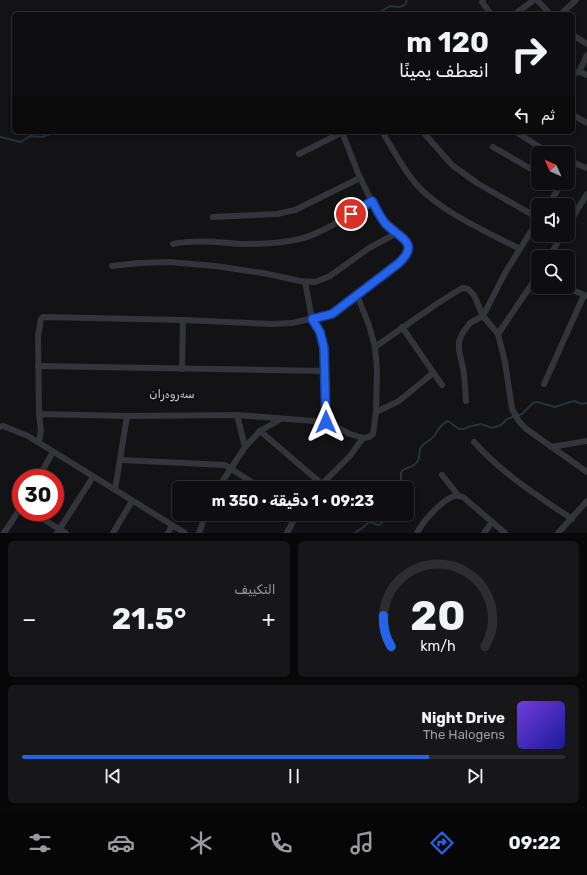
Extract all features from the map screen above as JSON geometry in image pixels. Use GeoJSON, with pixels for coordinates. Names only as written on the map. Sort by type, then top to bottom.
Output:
{"type":"FeatureCollection","features":[{"type":"Feature","properties":{"kind":"street"},"geometry":{"type":"LineString","coordinates":[[483,0],[482,2],[490,12]]}},
{"type":"Feature","properties":{"kind":"street"},"geometry":{"type":"LineString","coordinates":[[518,12],[534,0]]}},
{"type":"Feature","properties":{"kind":"street"},"geometry":{"type":"LineString","coordinates":[[537,0],[548,12]]}},
{"type":"Feature","properties":{"kind":"street"},"geometry":{"type":"LineString","coordinates":[[563,12],[576,0]]}},
{"type":"Feature","properties":{"kind":"street"},"geometry":{"type":"LineString","coordinates":[[575,36],[587,44]]}},
{"type":"Feature","properties":{"kind":"street"},"geometry":{"type":"LineString","coordinates":[[587,55],[576,73],[587,75]]}},
{"type":"Feature","properties":{"kind":"street"},"geometry":{"type":"LineString","coordinates":[[575,116],[587,122]]}},
{"type":"Feature","properties":{"kind":"street"},"geometry":{"type":"LineString","coordinates":[[299,154],[338,134]]}},
{"type":"Feature","properties":{"kind":"street"},"geometry":{"type":"LineString","coordinates":[[39,442],[41,430],[39,414],[38,336],[41,319],[43,317],[183,320],[272,324],[292,323],[332,314],[405,257],[409,250],[407,241],[384,222],[360,178],[343,134]]}},
{"type":"Feature","properties":{"kind":"street"},"geometry":{"type":"LineString","coordinates":[[384,134],[412,180],[422,191],[458,217],[520,248]]}},
{"type":"Feature","properties":{"kind":"street"},"geometry":{"type":"LineString","coordinates":[[425,134],[452,165],[477,183],[531,215]]}},
{"type":"Feature","properties":{"kind":"street"},"geometry":{"type":"LineString","coordinates":[[519,134],[538,146]]}},
{"type":"Feature","properties":{"kind":"street"},"geometry":{"type":"LineString","coordinates":[[493,147],[531,169]]}},
{"type":"Feature","properties":{"kind":"street"},"geometry":{"type":"LineString","coordinates":[[575,163],[587,168]]}},
{"type":"Feature","properties":{"kind":"street"},"geometry":{"type":"LineString","coordinates":[[213,217],[277,214],[295,210],[360,178]]}},
{"type":"Feature","properties":{"kind":"street"},"geometry":{"type":"LineString","coordinates":[[575,214],[587,194]]}},
{"type":"Feature","properties":{"kind":"street"},"geometry":{"type":"LineString","coordinates":[[173,244],[195,242],[248,244],[296,240],[312,235],[341,220],[372,201]]}},
{"type":"Feature","properties":{"kind":"street"},"geometry":{"type":"LineString","coordinates":[[466,401],[464,373],[459,350],[459,342],[462,334],[470,323],[483,316],[505,273],[531,230]]}},
{"type":"Feature","properties":{"kind":"street"},"geometry":{"type":"LineString","coordinates":[[112,266],[169,262],[215,266],[263,273],[305,282],[315,282],[330,276],[369,248],[397,234]]}},
{"type":"Feature","properties":{"kind":"street"},"geometry":{"type":"LineString","coordinates":[[305,282],[312,319],[320,332],[324,348],[326,371],[326,422]]}},
{"type":"Feature","properties":{"kind":"street"},"geometry":{"type":"LineString","coordinates":[[498,334],[531,285]]}},
{"type":"Feature","properties":{"kind":"street"},"geometry":{"type":"LineString","coordinates":[[375,347],[402,327],[462,288],[468,289],[474,295],[483,316],[498,334],[505,362],[512,409],[518,420],[551,447],[587,472]]}},
{"type":"Feature","properties":{"kind":"street"},"geometry":{"type":"LineString","coordinates":[[544,384],[585,296],[575,292]]}},
{"type":"Feature","properties":{"kind":"street"},"geometry":{"type":"LineString","coordinates":[[39,414],[128,416],[237,415],[326,422],[350,434],[363,438],[369,437],[373,434],[376,412],[377,370],[375,347],[369,325],[357,295]]}},
{"type":"Feature","properties":{"kind":"street"},"geometry":{"type":"LineString","coordinates":[[182,369],[183,320]]}},
{"type":"Feature","properties":{"kind":"street"},"geometry":{"type":"LineString","coordinates":[[402,327],[442,385]]}},
{"type":"Feature","properties":{"kind":"street"},"geometry":{"type":"LineString","coordinates":[[38,366],[326,371]]}},
{"type":"Feature","properties":{"kind":"street"},"geometry":{"type":"LineString","coordinates":[[376,412],[399,401],[433,373]]}},
{"type":"Feature","properties":{"kind":"street"},"geometry":{"type":"LineString","coordinates":[[237,415],[245,447]]}},
{"type":"Feature","properties":{"kind":"street"},"geometry":{"type":"LineString","coordinates":[[115,490],[128,416]]}},
{"type":"Feature","properties":{"kind":"street"},"geometry":{"type":"LineString","coordinates":[[223,481],[245,447],[260,431],[280,419]]}},
{"type":"Feature","properties":{"kind":"street"},"geometry":{"type":"LineString","coordinates":[[0,427],[7,427],[39,442],[185,533]]}},
{"type":"Feature","properties":{"kind":"street"},"geometry":{"type":"LineString","coordinates":[[260,431],[315,481]]}},
{"type":"Feature","properties":{"kind":"street"},"geometry":{"type":"LineString","coordinates":[[325,481],[350,456],[363,438]]}},
{"type":"Feature","properties":{"kind":"street"},"geometry":{"type":"LineString","coordinates":[[551,447],[587,441]]}},
{"type":"Feature","properties":{"kind":"street"},"geometry":{"type":"LineString","coordinates":[[474,442],[499,468],[572,519]]}},
{"type":"Feature","properties":{"kind":"street"},"geometry":{"type":"LineString","coordinates":[[43,469],[53,452]]}},
{"type":"Feature","properties":{"kind":"street"},"geometry":{"type":"LineString","coordinates":[[121,460],[225,465],[250,481]]}},
{"type":"Feature","properties":{"kind":"street"},"geometry":{"type":"LineString","coordinates":[[442,475],[458,495],[463,497],[505,533]]}},
{"type":"Feature","properties":{"kind":"street"},"geometry":{"type":"LineString","coordinates":[[58,531],[93,477]]}},
{"type":"Feature","properties":{"kind":"street"},"geometry":{"type":"LineString","coordinates":[[417,533],[432,513],[453,496],[458,495]]}},
{"type":"Feature","properties":{"kind":"street"},"geometry":{"type":"LineString","coordinates":[[113,533],[132,501]]}},
{"type":"Feature","properties":{"kind":"street"},"geometry":{"type":"LineString","coordinates":[[558,533],[587,501]]}},
{"type":"Feature","properties":{"kind":"street"},"geometry":{"type":"LineString","coordinates":[[4,533],[12,521]]}},
{"type":"Feature","properties":{"kind":"street"},"geometry":{"type":"LineString","coordinates":[[44,521],[58,531],[66,533]]}},
{"type":"Feature","properties":{"kind":"street"},"geometry":{"type":"LineString","coordinates":[[199,533],[203,521]]}},
{"type":"Feature","properties":{"kind":"street"},"geometry":{"type":"LineString","coordinates":[[287,533],[293,521]]}},
{"type":"Feature","properties":{"kind":"street"},"geometry":{"type":"LineString","coordinates":[[484,533],[492,522]]}},
{"type":"Feature","properties":{"kind":"street"},"geometry":{"type":"LineString","coordinates":[[168,533],[172,525]]}},
{"type":"Feature","properties":{"kind":"waterway"},"geometry":{"type":"LineString","coordinates":[[380,12],[390,6],[399,7],[405,5],[407,0]]}},
{"type":"Feature","properties":{"kind":"waterway"},"geometry":{"type":"LineString","coordinates":[[0,137],[21,142],[30,136],[42,137],[50,134]]}},
{"type":"Feature","properties":{"kind":"waterway"},"geometry":{"type":"LineString","coordinates":[[401,481],[401,472],[415,464],[419,459],[421,447],[434,437],[439,428],[448,421],[459,429],[481,424],[492,428],[501,425],[507,419],[522,414],[533,403],[537,402],[555,407],[575,401],[581,404],[587,403]]}},
{"type":"Feature","properties":{"kind":"waterway"},"geometry":{"type":"LineString","coordinates":[[355,533],[369,522],[378,525],[383,521]]}},
{"type":"Feature","properties":{"kind":"district","name":"سەروەران"},"geometry":{"type":"Point","coordinates":[172,394]}},
{"type":"Feature","properties":{"kind":"route"},"geometry":{"type":"LineString","coordinates":[[326,422],[326,371],[324,348],[320,332],[312,319],[332,314],[399,263],[409,250],[407,241],[384,222],[372,201],[351,214]]}}]}
